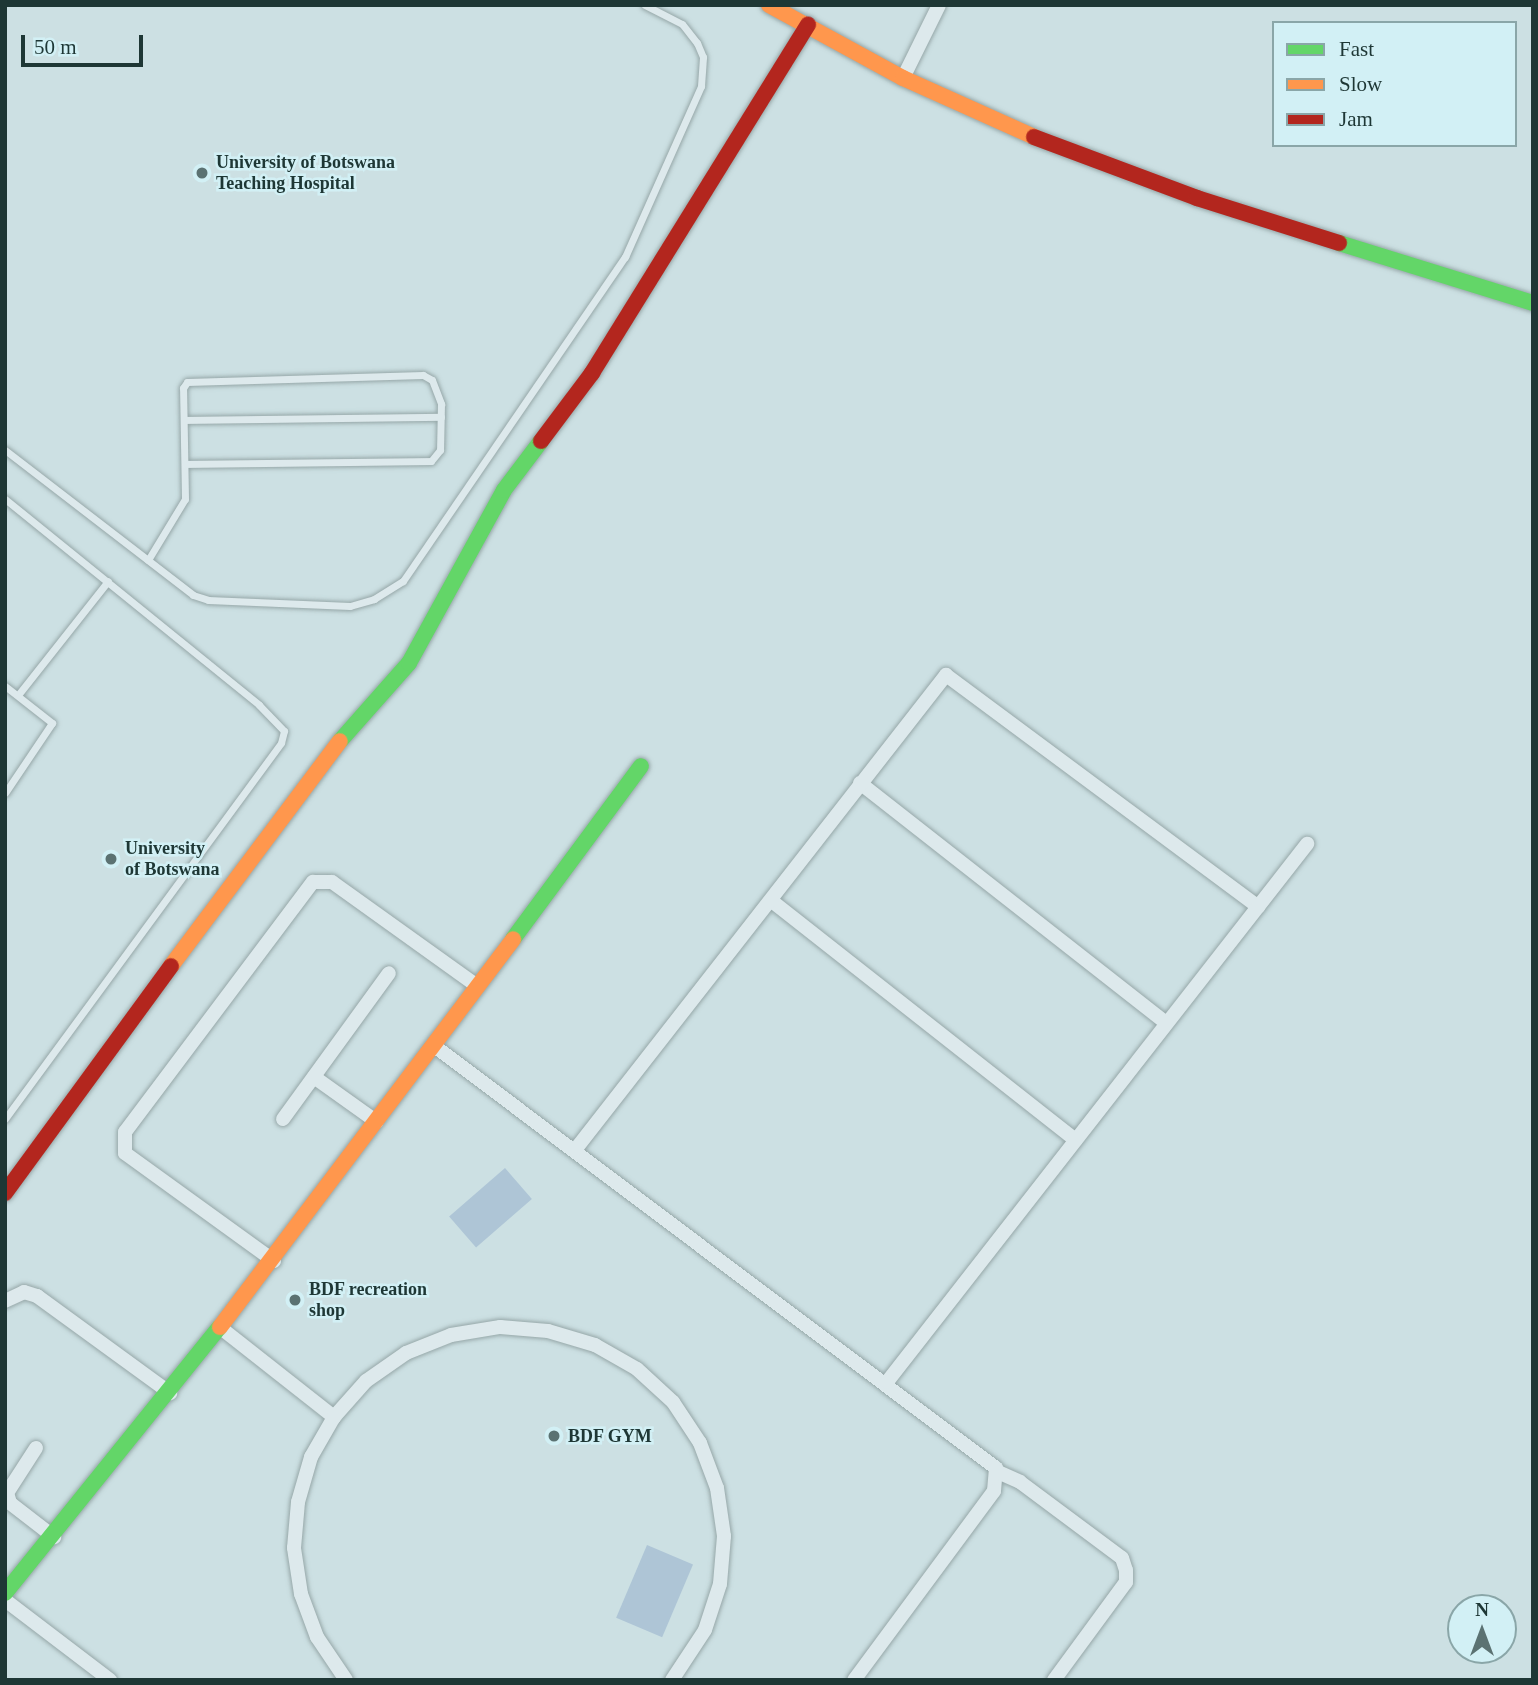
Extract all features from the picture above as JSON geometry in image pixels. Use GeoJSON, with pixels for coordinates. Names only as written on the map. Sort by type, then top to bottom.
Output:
{"type":"FeatureCollection","features":[{"type":"Feature","properties":{"kind":"street"},"geometry":{"type":"LineString","coordinates":[[769,5],[981,117],[1197,198],[1533,303]]}},
{"type":"Feature","properties":{"kind":"street"},"geometry":{"type":"LineString","coordinates":[[904,78],[939,5]]}},
{"type":"Feature","properties":{"kind":"street"},"geometry":{"type":"LineString","coordinates":[[5,1193],[317,767],[409,663],[504,491],[592,373],[808,24]]}},
{"type":"Feature","properties":{"kind":"street"},"geometry":{"type":"LineString","coordinates":[[575,1150],[773,902],[860,783],[946,675],[1258,907]]}},
{"type":"Feature","properties":{"kind":"street"},"geometry":{"type":"LineString","coordinates":[[5,1593],[170,1394],[274,1261],[641,765]]}},
{"type":"Feature","properties":{"kind":"street"},"geometry":{"type":"LineString","coordinates":[[860,783],[1166,1023]]}},
{"type":"Feature","properties":{"kind":"street"},"geometry":{"type":"LineString","coordinates":[[887,1382],[1307,844]]}},
{"type":"Feature","properties":{"kind":"street"},"geometry":{"type":"LineString","coordinates":[[274,1261],[125,1153],[123,1137],[133,1121],[313,882],[332,882],[477,986]]}},
{"type":"Feature","properties":{"kind":"street"},"geometry":{"type":"LineString","coordinates":[[773,902],[1075,1140]]}},
{"type":"Feature","properties":{"kind":"street"},"geometry":{"type":"LineString","coordinates":[[284,1119],[388,973]]}},
{"type":"Feature","properties":{"kind":"street"},"geometry":{"type":"LineString","coordinates":[[433,1045],[990,1459],[998,1472],[1020,1482],[1122,1558],[1126,1582],[1054,1680]]}},
{"type":"Feature","properties":{"kind":"street"},"geometry":{"type":"LineString","coordinates":[[314,1077],[377,1122]]}},
{"type":"Feature","properties":{"kind":"street"},"geometry":{"type":"LineString","coordinates":[[5,1301],[24,1292],[37,1296],[170,1394]]}},
{"type":"Feature","properties":{"kind":"street"},"geometry":{"type":"LineString","coordinates":[[346,1680],[317,1637],[301,1594],[294,1548],[301,1490],[311,1457],[334,1417],[366,1381],[406,1353],[451,1335],[500,1327],[548,1331],[595,1345],[637,1369],[673,1402],[700,1443],[719,1500],[724,1536],[720,1584],[705,1630],[680,1677]]}},
{"type":"Feature","properties":{"kind":"street"},"geometry":{"type":"LineString","coordinates":[[221,1328],[334,1417]]}},
{"type":"Feature","properties":{"kind":"street"},"geometry":{"type":"LineString","coordinates":[[36,1448],[7,1493],[10,1503],[54,1537]]}},
{"type":"Feature","properties":{"kind":"street"},"geometry":{"type":"LineString","coordinates":[[854,1680],[994,1491],[998,1472]]}},
{"type":"Feature","properties":{"kind":"street"},"geometry":{"type":"LineString","coordinates":[[5,1600],[110,1680]]}},
{"type":"Feature","properties":{"kind":"lane"},"geometry":{"type":"LineString","coordinates":[[6,451],[148,560],[208,600],[350,606],[374,599],[403,581],[625,257],[701,86],[703,57],[697,43],[682,24],[646,5]]}},
{"type":"Feature","properties":{"kind":"lane"},"geometry":{"type":"LineString","coordinates":[[148,560],[185,499],[184,385],[195,378],[423,375],[432,380],[441,417],[440,450],[431,461],[185,464]]}},
{"type":"Feature","properties":{"kind":"lane"},"geometry":{"type":"LineString","coordinates":[[184,420],[441,417]]}},
{"type":"Feature","properties":{"kind":"lane"},"geometry":{"type":"LineString","coordinates":[[5,499],[259,705],[280,724],[284,736],[5,1119]]}},
{"type":"Feature","properties":{"kind":"lane"},"geometry":{"type":"LineString","coordinates":[[18,695],[108,581]]}},
{"type":"Feature","properties":{"kind":"lane"},"geometry":{"type":"LineString","coordinates":[[5,686],[52,723],[5,793]]}},
{"type":"Feature","properties":{"kind":"shaded area"},"geometry":{"type":"Polygon","coordinates":[[[505,1168],[532,1199],[476,1247],[449,1217],[505,1168]]]}},
{"type":"Feature","properties":{"kind":"shaded area"},"geometry":{"type":"Polygon","coordinates":[[[647,1545],[693,1565],[662,1637],[616,1618],[647,1545]]]}},
{"type":"Feature","properties":{"kind":"traffic: fast"},"geometry":{"type":"LineString","coordinates":[[1339,243],[1533,303]]}},
{"type":"Feature","properties":{"kind":"traffic: fast"},"geometry":{"type":"LineString","coordinates":[[340,741],[409,663],[504,490],[541,441]]}},
{"type":"Feature","properties":{"kind":"traffic: fast"},"geometry":{"type":"LineString","coordinates":[[513,939],[641,766]]}},
{"type":"Feature","properties":{"kind":"traffic: fast"},"geometry":{"type":"LineString","coordinates":[[5,1593],[220,1327]]}},
{"type":"Feature","properties":{"kind":"traffic: slow"},"geometry":{"type":"LineString","coordinates":[[769,5],[903,78],[1034,137]]}},
{"type":"Feature","properties":{"kind":"traffic: slow"},"geometry":{"type":"LineString","coordinates":[[171,966],[340,741]]}},
{"type":"Feature","properties":{"kind":"traffic: slow"},"geometry":{"type":"LineString","coordinates":[[220,1327],[513,939]]}},
{"type":"Feature","properties":{"kind":"traffic: jam"},"geometry":{"type":"LineString","coordinates":[[541,441],[592,373],[808,25]]}},
{"type":"Feature","properties":{"kind":"traffic: jam"},"geometry":{"type":"LineString","coordinates":[[1034,137],[1197,198],[1339,243]]}},
{"type":"Feature","properties":{"kind":"traffic: jam"},"geometry":{"type":"LineString","coordinates":[[5,1193],[171,966]]}},
{"type":"Feature","properties":{"kind":"place","name":"University of Botswana Teaching Hospital"},"geometry":{"type":"Point","coordinates":[202,173]}},
{"type":"Feature","properties":{"kind":"place","name":"University of Botswana"},"geometry":{"type":"Point","coordinates":[111,859]}},
{"type":"Feature","properties":{"kind":"place","name":"BDF recreation shop"},"geometry":{"type":"Point","coordinates":[295,1300]}},
{"type":"Feature","properties":{"kind":"place","name":"BDF GYM"},"geometry":{"type":"Point","coordinates":[554,1436]}}]}
